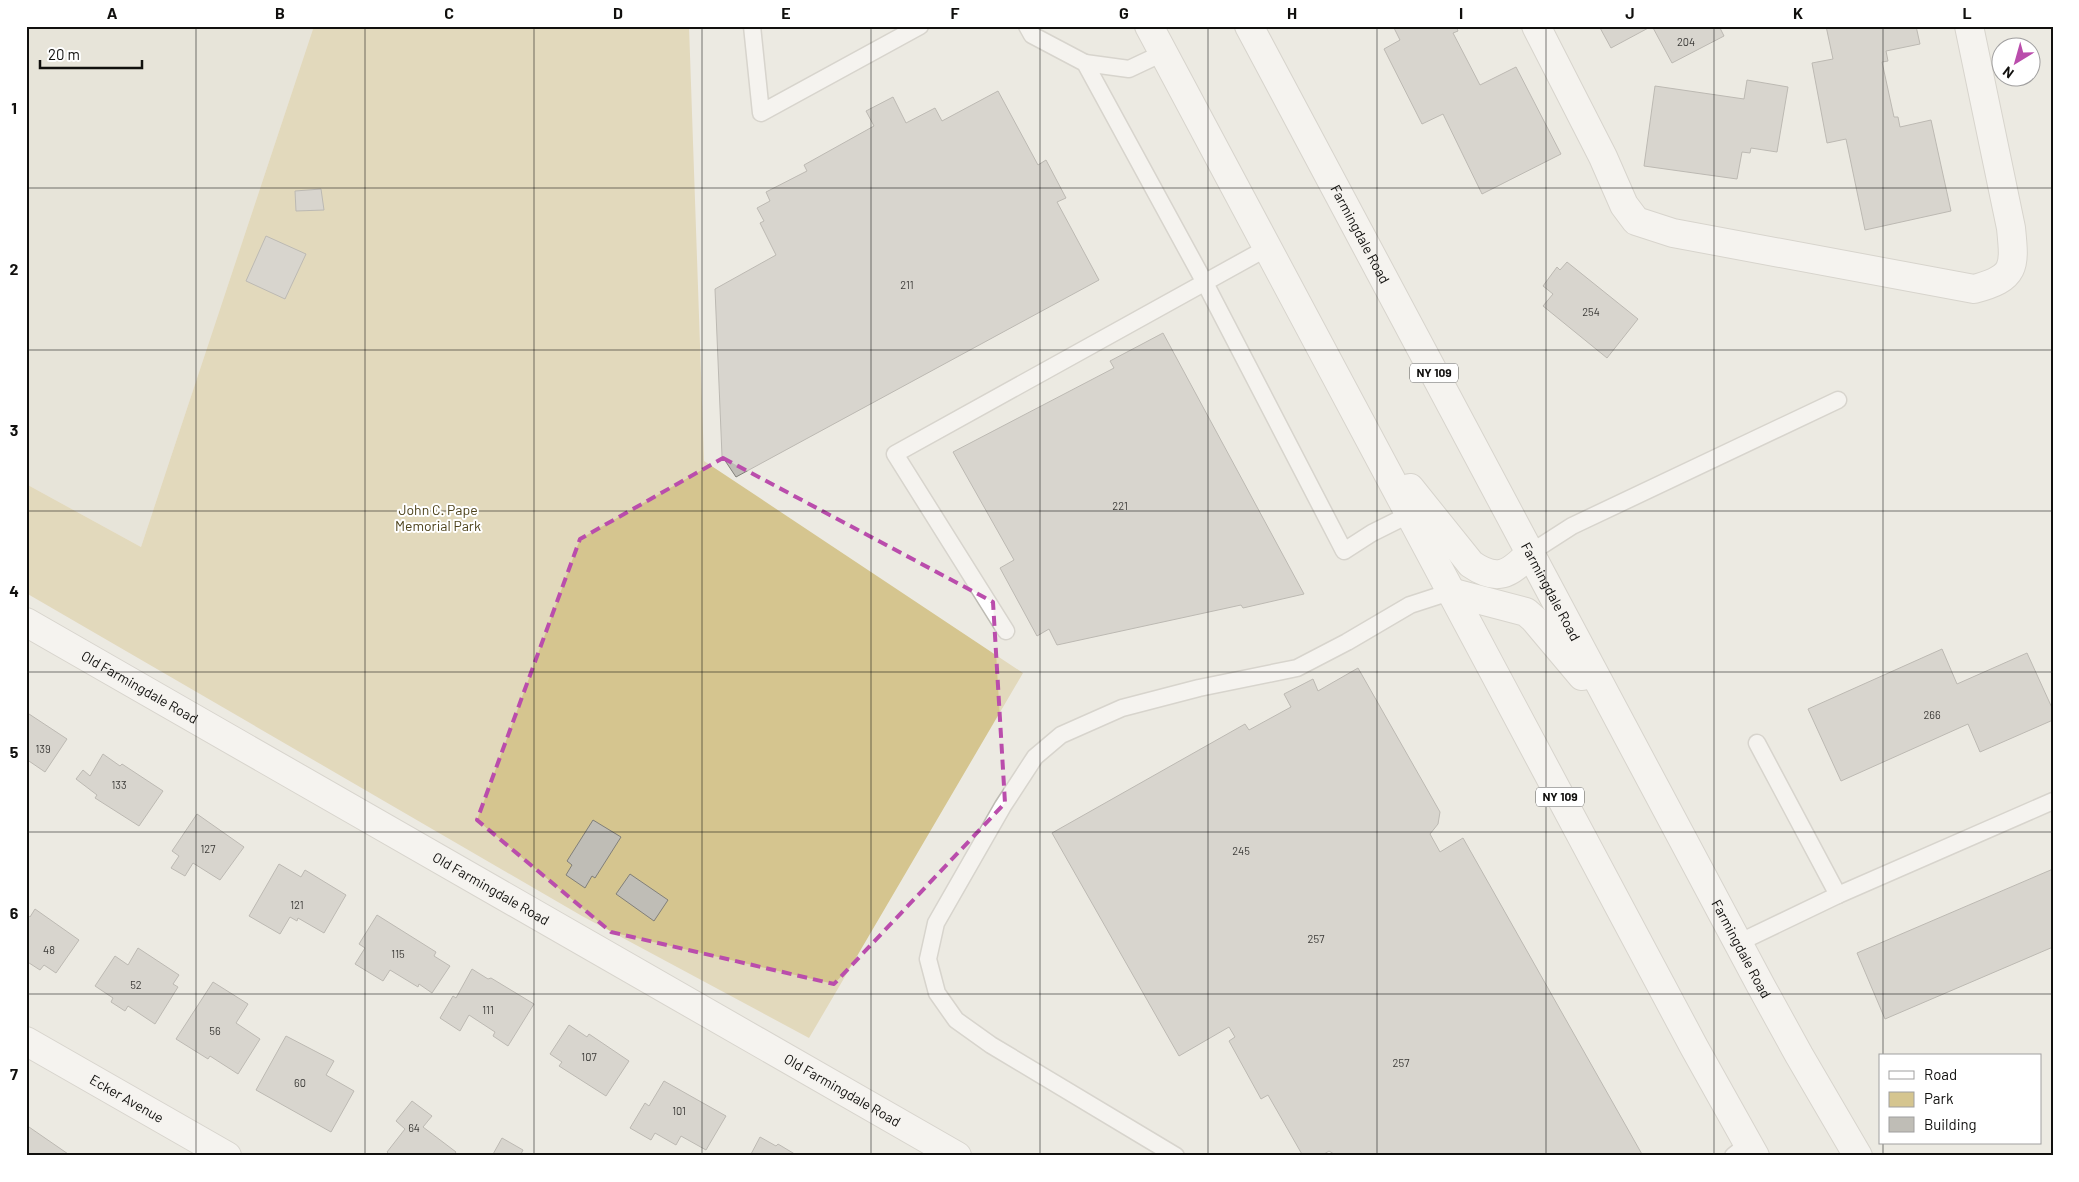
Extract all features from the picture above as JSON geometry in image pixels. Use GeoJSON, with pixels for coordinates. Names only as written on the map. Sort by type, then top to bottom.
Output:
{"type":"FeatureCollection","features":[{"type":"Feature","properties":{"kind":"main road","name":"NY 109"},"geometry":{"type":"LineString","coordinates":[[1149,26],[1707,1072],[1745,1152]]}},
{"type":"Feature","properties":{"kind":"main road","name":"Farmingdale Road"},"geometry":{"type":"LineString","coordinates":[[1249,26],[1738,943],[1799,1055],[1858,1156]]}},
{"type":"Feature","properties":{"kind":"main road"},"geometry":{"type":"LineString","coordinates":[[1536,26],[1624,205],[1636,220],[1673,234],[1974,290],[1992,285],[2005,277],[2014,259],[2011,228],[1969,26]]}},
{"type":"Feature","properties":{"kind":"main road"},"geometry":{"type":"LineString","coordinates":[[1368,437],[1471,564],[1482,572],[1494,575],[1506,573],[1516,568],[1530,553]]}},
{"type":"Feature","properties":{"kind":"main road"},"geometry":{"type":"LineString","coordinates":[[1450,592],[1526,612],[1619,719]]}},
{"type":"Feature","properties":{"kind":"main road","name":"Old Farmingdale Road"},"geometry":{"type":"LineString","coordinates":[[26,622],[957,1156]]}},
{"type":"Feature","properties":{"kind":"main road","name":"Ecker Avenue"},"geometry":{"type":"LineString","coordinates":[[26,1041],[228,1156]]}},
{"type":"Feature","properties":{"kind":"lane"},"geometry":{"type":"LineString","coordinates":[[752,26],[761,113],[920,26]]}},
{"type":"Feature","properties":{"kind":"lane"},"geometry":{"type":"LineString","coordinates":[[1027,26],[1032,35],[1085,63],[1128,69],[1163,53]]}},
{"type":"Feature","properties":{"kind":"lane"},"geometry":{"type":"LineString","coordinates":[[1085,63],[1205,283],[1344,551],[1372,533],[1410,514]]}},
{"type":"Feature","properties":{"kind":"lane"},"geometry":{"type":"LineString","coordinates":[[1006,631],[895,454],[1267,248]]}},
{"type":"Feature","properties":{"kind":"lane"},"geometry":{"type":"LineString","coordinates":[[1530,553],[1572,526],[1838,400]]}},
{"type":"Feature","properties":{"kind":"lane"},"geometry":{"type":"LineString","coordinates":[[1176,1156],[991,1044],[956,1020],[936,993],[928,959],[936,923],[1003,806],[1035,757],[1061,735],[1122,708],[1199,688],[1297,668],[1347,642],[1410,605],[1450,592]]}},
{"type":"Feature","properties":{"kind":"lane"},"geometry":{"type":"LineString","coordinates":[[1757,744],[1838,894]]}},
{"type":"Feature","properties":{"kind":"lane"},"geometry":{"type":"LineString","coordinates":[[1738,943],[1838,894],[2053,801]]}},
{"type":"Feature","properties":{"kind":"highlighted area"},"geometry":{"type":"Polygon","coordinates":[[[723,458],[993,602],[1005,803],[834,984],[611,932],[477,820],[580,539],[723,458]]]}},
{"type":"Feature","properties":{"kind":"shaded area"},"geometry":{"type":"Polygon","coordinates":[[[26,26],[314,26],[141,547],[26,484],[26,26]]]}},
{"type":"Feature","properties":{"kind":"green space","name":"John C. Pape Memorial Park"},"geometry":{"type":"Polygon","coordinates":[[[314,26],[689,26],[704,461],[1023,673],[809,1038],[582,916],[26,593],[26,484],[141,547],[314,26]]]}},
{"type":"Feature","properties":{"kind":"building"},"geometry":{"type":"Polygon","coordinates":[[[1393,26],[1456,26],[1458,31],[1453,33],[1480,85],[1516,67],[1561,154],[1482,194],[1443,114],[1422,124],[1384,49],[1400,40],[1393,26]]]}},
{"type":"Feature","properties":{"kind":"building"},"geometry":{"type":"Polygon","coordinates":[[[1599,26],[1652,26],[1611,48],[1599,26]]]}},
{"type":"Feature","properties":{"kind":"building"},"geometry":{"type":"Polygon","coordinates":[[[1652,26],[1719,26],[1724,36],[1672,63],[1652,26]]]}},
{"type":"Feature","properties":{"kind":"building"},"geometry":{"type":"Polygon","coordinates":[[[1826,26],[1916,26],[1920,44],[1886,51],[1888,61],[1882,62],[1894,117],[1898,117],[1900,127],[1931,120],[1951,211],[1865,230],[1846,139],[1827,143],[1812,63],[1833,59],[1826,26]]]}},
{"type":"Feature","properties":{"kind":"building"},"geometry":{"type":"Polygon","coordinates":[[[1747,80],[1788,87],[1777,152],[1751,148],[1750,153],[1742,152],[1737,179],[1644,166],[1655,86],[1744,99],[1747,80]]]}},
{"type":"Feature","properties":{"kind":"building"},"geometry":{"type":"Polygon","coordinates":[[[998,91],[1038,165],[1046,160],[1066,198],[1057,202],[1099,280],[736,477],[722,456],[715,289],[776,255],[760,223],[764,221],[757,208],[770,201],[766,192],[807,171],[804,165],[874,126],[866,111],[893,97],[906,123],[935,108],[942,121],[998,91]]]}},
{"type":"Feature","properties":{"kind":"building"},"geometry":{"type":"Polygon","coordinates":[[[321,189],[324,210],[296,211],[295,191],[321,189]]]}},
{"type":"Feature","properties":{"kind":"building"},"geometry":{"type":"Polygon","coordinates":[[[266,236],[306,254],[285,299],[246,281],[266,236]]]}},
{"type":"Feature","properties":{"kind":"building"},"geometry":{"type":"Polygon","coordinates":[[[1567,262],[1638,319],[1607,358],[1543,306],[1553,294],[1543,286],[1557,267],[1560,270],[1567,262]]]}},
{"type":"Feature","properties":{"kind":"building"},"geometry":{"type":"Polygon","coordinates":[[[1163,333],[1304,594],[1243,608],[1241,605],[1057,645],[1049,629],[1037,636],[1000,568],[1014,560],[953,452],[1114,368],[1110,361],[1163,333]]]}},
{"type":"Feature","properties":{"kind":"building"},"geometry":{"type":"Polygon","coordinates":[[[1942,649],[1957,684],[2027,653],[2053,710],[2053,720],[1980,752],[1968,724],[1841,781],[1808,709],[1942,649]]]}},
{"type":"Feature","properties":{"kind":"building"},"geometry":{"type":"Polygon","coordinates":[[[1358,668],[1440,812],[1438,824],[1430,834],[1440,852],[1463,838],[1643,1156],[1337,1156],[1329,1151],[1321,1156],[1303,1156],[1268,1095],[1261,1099],[1229,1041],[1235,1037],[1229,1027],[1179,1056],[1052,833],[1245,724],[1249,730],[1291,707],[1284,694],[1313,679],[1318,691],[1358,668]]]}},
{"type":"Feature","properties":{"kind":"building"},"geometry":{"type":"Polygon","coordinates":[[[26,712],[67,739],[45,772],[26,759],[26,712]]]}},
{"type":"Feature","properties":{"kind":"building"},"geometry":{"type":"Polygon","coordinates":[[[103,754],[163,791],[139,826],[95,798],[97,795],[76,779],[83,770],[90,776],[103,754]]]}},
{"type":"Feature","properties":{"kind":"building"},"geometry":{"type":"Polygon","coordinates":[[[197,814],[244,847],[220,880],[193,863],[185,876],[171,868],[179,856],[172,851],[197,814]]]}},
{"type":"Feature","properties":{"kind":"building"},"geometry":{"type":"Polygon","coordinates":[[[593,820],[621,837],[595,878],[592,876],[585,888],[566,875],[572,865],[567,861],[593,820]]]}},
{"type":"Feature","properties":{"kind":"building"},"geometry":{"type":"Polygon","coordinates":[[[279,864],[301,877],[305,870],[346,895],[324,933],[298,918],[297,921],[290,917],[280,934],[249,916],[279,864]]]}},
{"type":"Feature","properties":{"kind":"building"},"geometry":{"type":"Polygon","coordinates":[[[2053,869],[2053,947],[1885,1019],[1857,953],[2053,869]]]}},
{"type":"Feature","properties":{"kind":"building"},"geometry":{"type":"Polygon","coordinates":[[[630,874],[668,900],[654,921],[616,894],[630,874]]]}},
{"type":"Feature","properties":{"kind":"building"},"geometry":{"type":"Polygon","coordinates":[[[35,909],[79,940],[56,973],[44,965],[40,970],[26,961],[26,914],[30,917],[35,909]]]}},
{"type":"Feature","properties":{"kind":"building"},"geometry":{"type":"Polygon","coordinates":[[[377,915],[436,952],[434,956],[450,966],[432,993],[419,984],[418,987],[390,970],[383,981],[355,964],[365,948],[359,944],[377,915]]]}},
{"type":"Feature","properties":{"kind":"building"},"geometry":{"type":"Polygon","coordinates":[[[138,948],[179,975],[173,984],[178,987],[155,1024],[128,1006],[125,1011],[111,1002],[113,998],[95,986],[115,956],[128,965],[138,948]]]}},
{"type":"Feature","properties":{"kind":"building"},"geometry":{"type":"Polygon","coordinates":[[[472,969],[488,979],[491,978],[534,1004],[508,1046],[493,1036],[495,1032],[469,1015],[460,1031],[440,1018],[453,996],[456,998],[472,969]]]}},
{"type":"Feature","properties":{"kind":"building"},"geometry":{"type":"Polygon","coordinates":[[[213,982],[248,1004],[236,1023],[260,1039],[238,1074],[210,1056],[208,1059],[176,1039],[213,982]]]}},
{"type":"Feature","properties":{"kind":"building"},"geometry":{"type":"Polygon","coordinates":[[[569,1025],[587,1037],[589,1034],[629,1061],[606,1096],[559,1066],[562,1062],[550,1054],[569,1025]]]}},
{"type":"Feature","properties":{"kind":"building"},"geometry":{"type":"Polygon","coordinates":[[[286,1036],[334,1061],[326,1075],[354,1091],[331,1132],[256,1090],[286,1036]]]}},
{"type":"Feature","properties":{"kind":"building"},"geometry":{"type":"Polygon","coordinates":[[[664,1081],[726,1116],[706,1150],[681,1136],[676,1145],[655,1133],[651,1140],[630,1128],[645,1103],[649,1106],[664,1081]]]}},
{"type":"Feature","properties":{"kind":"building"},"geometry":{"type":"Polygon","coordinates":[[[412,1101],[432,1116],[423,1127],[456,1152],[453,1156],[391,1156],[387,1152],[405,1129],[396,1121],[412,1101]]]}},
{"type":"Feature","properties":{"kind":"building"},"geometry":{"type":"Polygon","coordinates":[[[29,1127],[71,1156],[26,1156],[26,1131],[29,1127]]]}},
{"type":"Feature","properties":{"kind":"building"},"geometry":{"type":"Polygon","coordinates":[[[760,1137],[776,1146],[778,1144],[798,1156],[750,1156],[760,1137]]]}},
{"type":"Feature","properties":{"kind":"building"},"geometry":{"type":"Polygon","coordinates":[[[502,1138],[523,1150],[520,1156],[492,1156],[502,1138]]]}}]}
